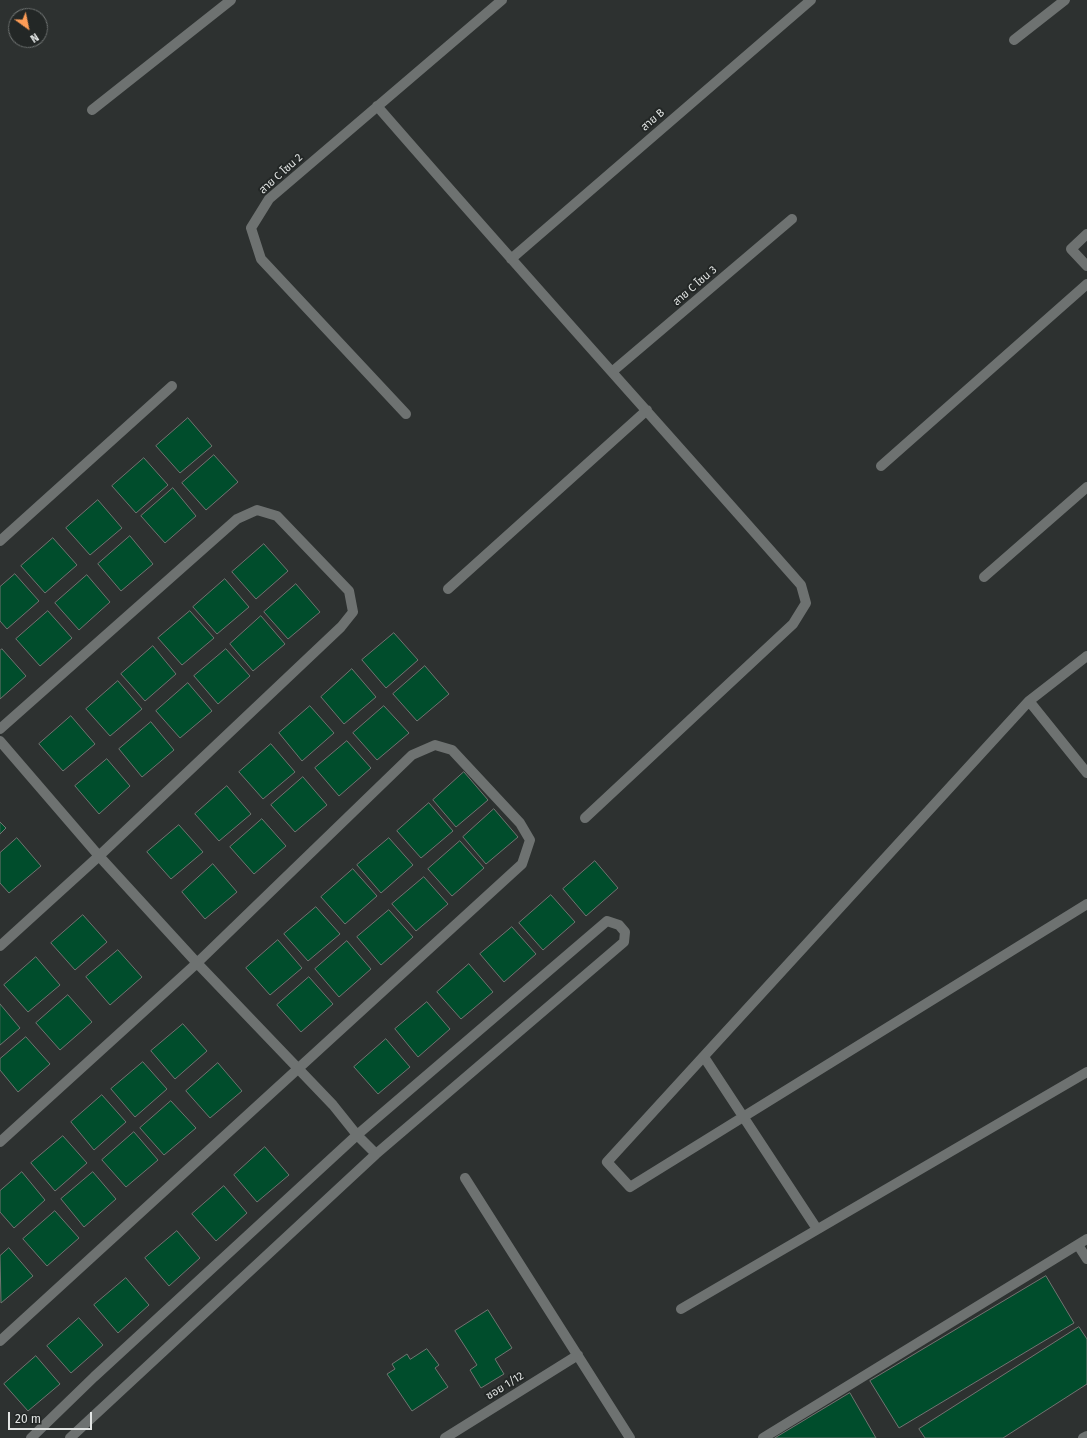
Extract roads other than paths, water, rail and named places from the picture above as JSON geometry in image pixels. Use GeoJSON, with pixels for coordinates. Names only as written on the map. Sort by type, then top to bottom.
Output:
{"type":"FeatureCollection","features":[{"type":"Feature","properties":{"kind":"street"},"geometry":{"type":"LineString","coordinates":[[92,110],[231,0]]}},
{"type":"Feature","properties":{"kind":"street","name":"สาย C โซน 2"},"geometry":{"type":"LineString","coordinates":[[406,414],[261,259],[251,228],[269,199],[502,0]]}},
{"type":"Feature","properties":{"kind":"street","name":"สาย B"},"geometry":{"type":"LineString","coordinates":[[511,259],[810,0]]}},
{"type":"Feature","properties":{"kind":"street"},"geometry":{"type":"LineString","coordinates":[[1014,40],[1065,0]]}},
{"type":"Feature","properties":{"kind":"street"},"geometry":{"type":"LineString","coordinates":[[377,106],[511,259],[802,585],[806,603],[793,624],[585,818]]}},
{"type":"Feature","properties":{"kind":"street","name":"สาย C โซน 3"},"geometry":{"type":"LineString","coordinates":[[613,372],[792,219]]}},
{"type":"Feature","properties":{"kind":"street"},"geometry":{"type":"LineString","coordinates":[[1087,234],[1071,249],[1087,266]]}},
{"type":"Feature","properties":{"kind":"street"},"geometry":{"type":"LineString","coordinates":[[881,466],[1087,284]]}},
{"type":"Feature","properties":{"kind":"street"},"geometry":{"type":"LineString","coordinates":[[0,541],[172,386]]}},
{"type":"Feature","properties":{"kind":"street"},"geometry":{"type":"LineString","coordinates":[[448,589],[647,410]]}},
{"type":"Feature","properties":{"kind":"street"},"geometry":{"type":"LineString","coordinates":[[984,577],[1087,487]]}},
{"type":"Feature","properties":{"kind":"street"},"geometry":{"type":"LineString","coordinates":[[0,729],[237,518],[257,510],[277,516],[349,591],[353,612],[341,627],[99,856],[0,946]]}},
{"type":"Feature","properties":{"kind":"street"},"geometry":{"type":"LineString","coordinates":[[1087,656],[1029,701],[607,1162],[630,1187],[1087,904]]}},
{"type":"Feature","properties":{"kind":"street"},"geometry":{"type":"LineString","coordinates":[[1029,701],[1087,773]]}},
{"type":"Feature","properties":{"kind":"street"},"geometry":{"type":"LineString","coordinates":[[0,740],[99,856],[197,963],[333,1105],[357,1135],[376,1154]]}},
{"type":"Feature","properties":{"kind":"street"},"geometry":{"type":"LineString","coordinates":[[0,1142],[197,963],[412,755],[435,745],[452,750],[520,822],[530,840],[522,864],[0,1341]]}},
{"type":"Feature","properties":{"kind":"street"},"geometry":{"type":"LineString","coordinates":[[31,1438],[100,1372],[357,1135],[607,921],[619,925],[625,932],[624,942],[376,1154],[70,1438]]}},
{"type":"Feature","properties":{"kind":"street"},"geometry":{"type":"LineString","coordinates":[[704,1057],[817,1230]]}},
{"type":"Feature","properties":{"kind":"street"},"geometry":{"type":"LineString","coordinates":[[681,1309],[1087,1072]]}},
{"type":"Feature","properties":{"kind":"street"},"geometry":{"type":"LineString","coordinates":[[465,1178],[630,1438]]}},
{"type":"Feature","properties":{"kind":"street"},"geometry":{"type":"LineString","coordinates":[[763,1438],[1087,1239]]}},
{"type":"Feature","properties":{"kind":"street"},"geometry":{"type":"LineString","coordinates":[[1078,1245],[1087,1259]]}},
{"type":"Feature","properties":{"kind":"street","name":"ซอย 1/12"},"geometry":{"type":"LineString","coordinates":[[445,1438],[578,1355]]}},
{"type":"Feature","properties":{"kind":"street"},"geometry":{"type":"LineString","coordinates":[[1083,1438],[1087,1436]]}}]}
